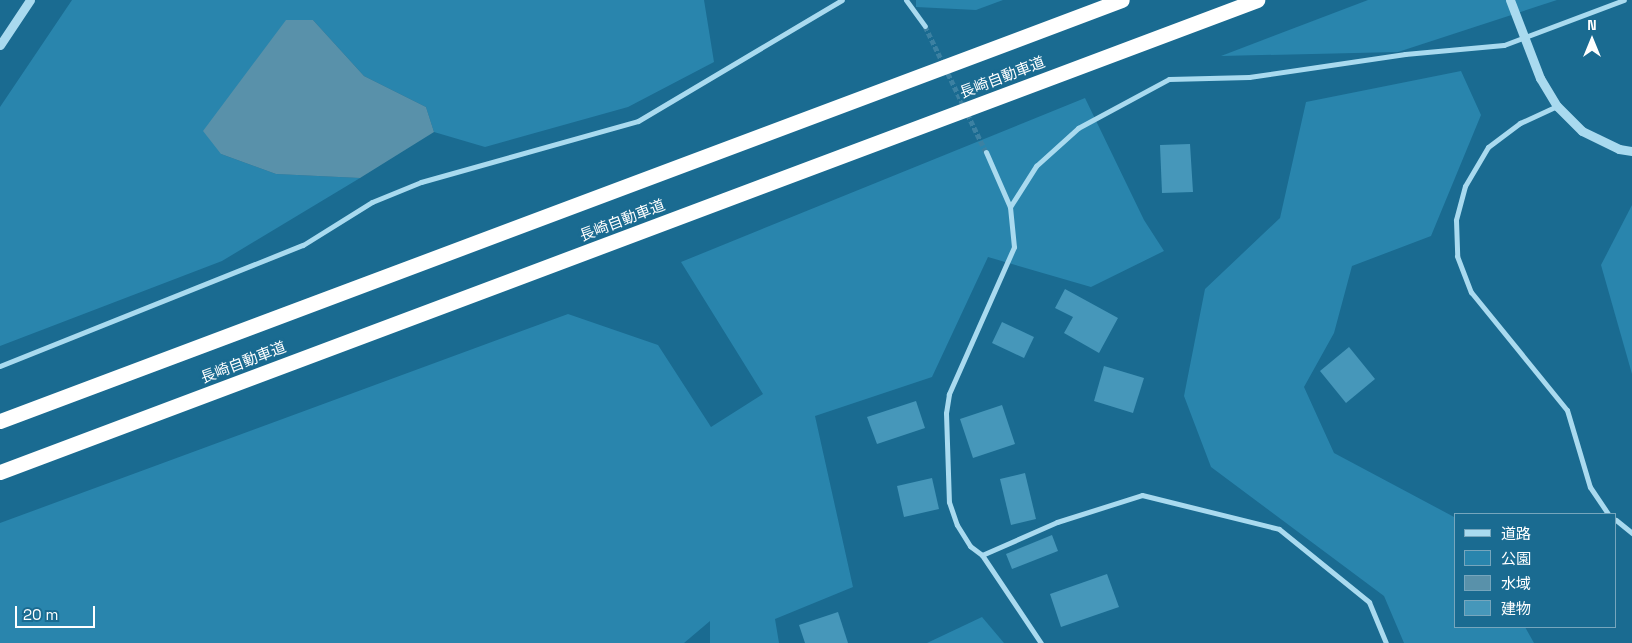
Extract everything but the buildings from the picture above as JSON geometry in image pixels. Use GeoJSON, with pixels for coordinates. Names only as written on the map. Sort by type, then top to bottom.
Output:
{"type":"FeatureCollection","features":[{"type":"Feature","properties":{"kind":"highway","name":"長崎自動車道"},"geometry":{"type":"LineString","coordinates":[[0,421],[1122,0]]}},
{"type":"Feature","properties":{"kind":"highway","name":"長崎自動車道"},"geometry":{"type":"LineString","coordinates":[[0,472],[1257,0]]}},
{"type":"Feature","properties":{"kind":"street"},"geometry":{"type":"LineString","coordinates":[[0,45],[30,0]]}},
{"type":"Feature","properties":{"kind":"street"},"geometry":{"type":"LineString","coordinates":[[0,366],[302,245],[372,202],[421,182],[638,121],[842,0]]}},
{"type":"Feature","properties":{"kind":"street"},"geometry":{"type":"LineString","coordinates":[[906,0],[925,26]]}},
{"type":"Feature","properties":{"kind":"street"},"geometry":{"type":"LineString","coordinates":[[1510,0],[1540,78],[1557,106],[1582,131],[1619,149],[1632,151]]}},
{"type":"Feature","properties":{"kind":"street"},"geometry":{"type":"LineString","coordinates":[[1010,208],[1036,166],[1078,128],[1169,79],[1249,78],[1405,54],[1504,45],[1624,0]]}},
{"type":"Feature","properties":{"kind":"street"},"geometry":{"type":"LineString","coordinates":[[1557,106],[1520,123],[1488,147],[1465,186],[1456,220],[1457,256],[1471,292],[1567,410],[1590,487],[1607,513]]}},
{"type":"Feature","properties":{"kind":"street"},"geometry":{"type":"LineString","coordinates":[[986,152],[1010,208],[1014,247],[1010,261],[949,394],[946,413],[949,502],[965,539],[982,555],[1041,643]]}},
{"type":"Feature","properties":{"kind":"street"},"geometry":{"type":"LineString","coordinates":[[982,555],[1057,522],[1142,495],[1278,529],[1369,602],[1386,643]]}},
{"type":"Feature","properties":{"kind":"street"},"geometry":{"type":"LineString","coordinates":[[1617,521],[1632,533]]}},
{"type":"Feature","properties":{"kind":"green space"},"geometry":{"type":"Polygon","coordinates":[[[72,0],[704,0],[714,62],[628,107],[485,147],[434,132],[426,107],[364,76],[313,20],[221,154],[276,174],[360,178],[222,261],[0,346],[0,107],[72,0]]]}},
{"type":"Feature","properties":{"kind":"green space"},"geometry":{"type":"Polygon","coordinates":[[[916,0],[1003,0],[976,10],[916,7],[916,0]]]}},
{"type":"Feature","properties":{"kind":"green space"},"geometry":{"type":"Polygon","coordinates":[[[1368,0],[1557,0],[1398,52],[1221,56],[1368,0]]]}},
{"type":"Feature","properties":{"kind":"green space"},"geometry":{"type":"Polygon","coordinates":[[[1461,71],[1481,115],[1431,236],[1352,266],[1334,333],[1304,387],[1334,453],[1454,517],[1454,628],[1526,628],[1534,643],[1404,643],[1384,596],[1211,467],[1184,396],[1205,289],[1280,218],[1306,102],[1461,71]]]}},
{"type":"Feature","properties":{"kind":"green space"},"geometry":{"type":"Polygon","coordinates":[[[1085,98],[1144,220],[1164,251],[1091,287],[988,257],[932,377],[815,416],[853,587],[775,619],[779,643],[710,643],[710,621],[684,643],[0,643],[0,523],[568,314],[658,345],[711,427],[763,394],[681,262],[1085,98]]]}},
{"type":"Feature","properties":{"kind":"green space"},"geometry":{"type":"Polygon","coordinates":[[[1632,205],[1632,374],[1601,265],[1632,205]]]}},
{"type":"Feature","properties":{"kind":"green space"},"geometry":{"type":"Polygon","coordinates":[[[982,617],[1004,643],[927,643],[982,617]]]}},
{"type":"Feature","properties":{"kind":"water"},"geometry":{"type":"Polygon","coordinates":[[[286,20],[313,20],[364,76],[426,107],[434,132],[360,178],[276,174],[221,154],[203,131],[286,20]]]}},
{"type":"Feature","properties":{"kind":"tunnel"},"geometry":{"type":"LineString","coordinates":[[925,26],[986,152]]}}]}
